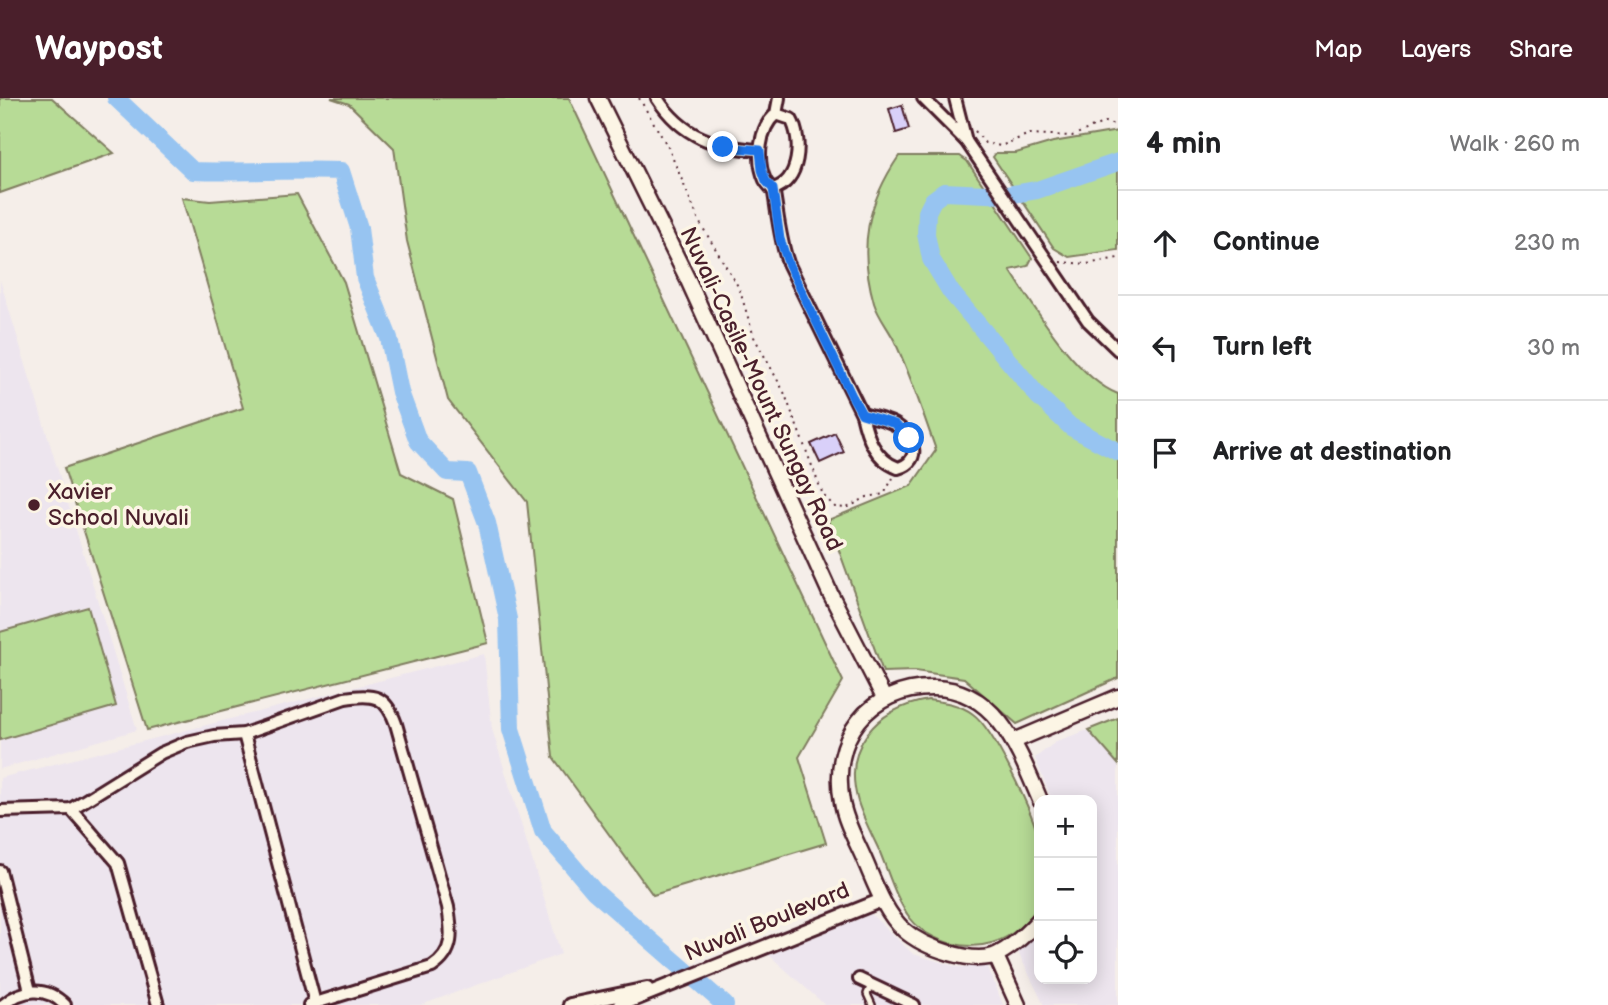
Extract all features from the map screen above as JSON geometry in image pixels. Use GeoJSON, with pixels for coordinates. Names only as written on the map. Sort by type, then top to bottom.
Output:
{"type":"FeatureCollection","features":[{"type":"Feature","properties":{"kind":"main road","name":"Nuvali-Casile-Mount Sungay Road"},"geometry":{"type":"LineString","coordinates":[[598,98],[688,280],[830,593],[884,698]]}},
{"type":"Feature","properties":{"kind":"main road"},"geometry":{"type":"LineString","coordinates":[[1038,795],[1014,741],[988,708],[958,692],[918,689],[884,698],[854,727],[844,747],[839,777],[842,804],[882,900],[902,929],[925,945],[963,956],[996,956],[1024,936],[1038,921]]}},
{"type":"Feature","properties":{"kind":"main road"},"geometry":{"type":"LineString","coordinates":[[1014,741],[1118,697]]}},
{"type":"Feature","properties":{"kind":"main road"},"geometry":{"type":"LineString","coordinates":[[996,956],[1018,1005]]}},
{"type":"Feature","properties":{"kind":"street"},"geometry":{"type":"LineString","coordinates":[[657,98],[678,124],[700,138],[723,147],[760,150]]}},
{"type":"Feature","properties":{"kind":"street"},"geometry":{"type":"LineString","coordinates":[[779,98],[776,114],[768,124],[760,150],[764,176],[773,189],[780,239],[788,263],[862,414],[870,441],[880,456],[898,468],[910,463],[914,457],[914,448],[903,430],[895,424],[862,414]]}},
{"type":"Feature","properties":{"kind":"street"},"geometry":{"type":"LineString","coordinates":[[923,98],[966,141],[1088,321],[1118,350]]}},
{"type":"Feature","properties":{"kind":"street"},"geometry":{"type":"LineString","coordinates":[[931,108],[946,111],[955,100]]}},
{"type":"Feature","properties":{"kind":"street"},"geometry":{"type":"LineString","coordinates":[[955,100],[966,141]]}},
{"type":"Feature","properties":{"kind":"street"},"geometry":{"type":"LineString","coordinates":[[773,189],[783,186],[792,173],[797,147],[791,119],[776,114]]}},
{"type":"Feature","properties":{"kind":"street"},"geometry":{"type":"LineString","coordinates":[[0,811],[16,808],[71,809],[161,753],[187,742],[214,736],[244,734],[345,698],[361,695],[383,701],[390,708],[396,724],[448,907],[452,931],[449,949],[443,959],[432,967],[312,1004],[244,734]]}},
{"type":"Feature","properties":{"kind":"street"},"geometry":{"type":"LineString","coordinates":[[71,809],[118,863],[158,1005]]}},
{"type":"Feature","properties":{"kind":"street"},"geometry":{"type":"LineString","coordinates":[[0,871],[30,990]]}},
{"type":"Feature","properties":{"kind":"street","name":"Nuvali Boulevard"},"geometry":{"type":"LineString","coordinates":[[620,1005],[882,900]]}},
{"type":"Feature","properties":{"kind":"street"},"geometry":{"type":"LineString","coordinates":[[859,979],[914,1005]]}},
{"type":"Feature","properties":{"kind":"street","name":"Nuvali Boulevard"},"geometry":{"type":"LineString","coordinates":[[570,1005],[616,993],[674,983]]}},
{"type":"Feature","properties":{"kind":"street"},"geometry":{"type":"LineString","coordinates":[[3,1005],[16,995],[30,990],[44,992],[65,1005]]}},
{"type":"Feature","properties":{"kind":"lane"},"geometry":{"type":"LineString","coordinates":[[872,985],[867,994],[872,1005]]}},
{"type":"Feature","properties":{"kind":"path"},"geometry":{"type":"LineString","coordinates":[[639,98],[668,147],[700,223],[739,288],[754,337],[784,392],[823,495],[835,507],[847,508],[867,497],[884,494],[893,477]]}},
{"type":"Feature","properties":{"kind":"path"},"geometry":{"type":"LineString","coordinates":[[971,124],[985,143],[1001,146],[1029,134],[1064,137],[1079,134],[1105,122],[1118,126]]}},
{"type":"Feature","properties":{"kind":"path"},"geometry":{"type":"LineString","coordinates":[[1048,260],[1087,264],[1118,258]]}},
{"type":"Feature","properties":{"kind":"shaded area","name":"Xavier School Nuvali"},"geometry":{"type":"Polygon","coordinates":[[[0,280],[137,730],[0,769],[0,280]]]}},
{"type":"Feature","properties":{"kind":"shaded area"},"geometry":{"type":"Polygon","coordinates":[[[484,654],[492,729],[561,954],[421,1005],[0,1005],[0,778],[484,654]]]}},
{"type":"Feature","properties":{"kind":"shaded area"},"geometry":{"type":"Polygon","coordinates":[[[1088,730],[1118,764],[1118,1005],[1044,1005],[1017,950],[1034,935],[1034,984],[1097,984],[1097,795],[1050,795],[1035,758],[1057,741],[1088,730]]]}},
{"type":"Feature","properties":{"kind":"shaded area"},"geometry":{"type":"Polygon","coordinates":[[[871,914],[913,954],[958,967],[988,967],[1003,1005],[825,1005],[769,955],[871,914]]]}},
{"type":"Feature","properties":{"kind":"green space"},"geometry":{"type":"Polygon","coordinates":[[[0,98],[52,98],[114,153],[0,193],[0,98]]]}},
{"type":"Feature","properties":{"kind":"green space"},"geometry":{"type":"Polygon","coordinates":[[[331,98],[569,98],[843,681],[799,757],[826,843],[653,895],[553,757],[527,502],[448,400],[407,241],[394,148],[349,104],[331,98]]]}},
{"type":"Feature","properties":{"kind":"green space"},"geometry":{"type":"Polygon","coordinates":[[[1118,131],[1118,250],[1069,257],[1054,248],[993,157],[996,153],[1016,153],[1053,142],[1118,131]]]}},
{"type":"Feature","properties":{"kind":"green space"},"geometry":{"type":"Polygon","coordinates":[[[899,156],[960,156],[967,161],[1032,258],[1028,266],[1010,270],[1031,303],[1057,340],[1086,373],[1118,394],[1118,678],[1017,724],[964,678],[915,671],[883,672],[828,520],[911,486],[936,450],[900,353],[876,308],[869,283],[866,244],[868,226],[879,191],[899,156]]]}},
{"type":"Feature","properties":{"kind":"green space"},"geometry":{"type":"Polygon","coordinates":[[[297,194],[344,282],[401,473],[453,499],[488,643],[147,730],[64,468],[243,408],[182,198],[210,201],[297,194]]]}},
{"type":"Feature","properties":{"kind":"green space"},"geometry":{"type":"Polygon","coordinates":[[[88,607],[116,706],[0,740],[0,632],[88,607]]]}},
{"type":"Feature","properties":{"kind":"green space"},"geometry":{"type":"Polygon","coordinates":[[[928,700],[963,708],[973,714],[991,735],[1034,825],[1034,911],[1019,928],[993,943],[978,946],[948,943],[933,937],[910,918],[896,894],[858,802],[854,782],[859,747],[879,721],[909,705],[928,700]]]}},
{"type":"Feature","properties":{"kind":"green space"},"geometry":{"type":"Polygon","coordinates":[[[1118,718],[1118,764],[1088,730],[1118,718]]]}},
{"type":"Feature","properties":{"kind":"building"},"geometry":{"type":"Polygon","coordinates":[[[902,105],[909,129],[896,133],[889,109],[902,105]]]}},
{"type":"Feature","properties":{"kind":"building"},"geometry":{"type":"Polygon","coordinates":[[[835,433],[844,452],[820,463],[811,444],[835,433]]]}},
{"type":"Feature","properties":{"kind":"waterway"},"geometry":{"type":"LineString","coordinates":[[116,98],[193,171],[341,171],[359,228],[365,278],[389,338],[400,392],[418,441],[447,472],[468,473],[487,523],[508,619],[511,729],[543,831],[594,891],[725,1005]]}},
{"type":"Feature","properties":{"kind":"waterway"},"geometry":{"type":"LineString","coordinates":[[1118,162],[1037,190],[1007,195],[944,192],[933,200],[927,212],[926,234],[931,259],[951,292],[1038,396],[1071,427],[1118,452]]}},
{"type":"Feature","properties":{"kind":"place","name":"Xavier School Nuvali"},"geometry":{"type":"Point","coordinates":[34,505]}},
{"type":"Feature","properties":{"kind":"route"},"geometry":{"type":"LineString","coordinates":[[723,147],[760,150],[762,170],[773,189],[780,239],[788,263],[852,396],[862,414],[895,424],[909,438]]}}]}
